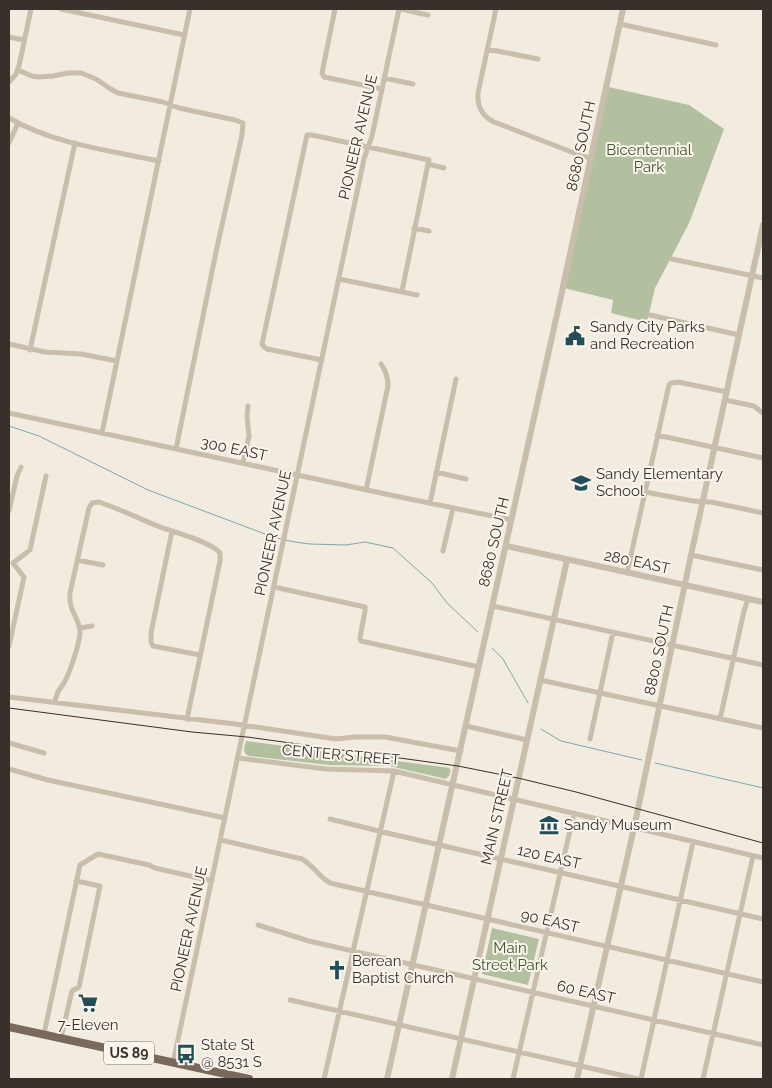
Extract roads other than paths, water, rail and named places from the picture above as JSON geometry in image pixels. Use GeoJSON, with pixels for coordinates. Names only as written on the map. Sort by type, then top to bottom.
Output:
{"type":"FeatureCollection","features":[{"type":"Feature","properties":{"kind":"main road","name":"US 89"},"geometry":{"type":"LineString","coordinates":[[9,1027],[249,1079]]}},
{"type":"Feature","properties":{"kind":"street"},"geometry":{"type":"LineString","coordinates":[[9,82],[18,70],[31,9]]}},
{"type":"Feature","properties":{"kind":"street"},"geometry":{"type":"LineString","coordinates":[[61,9],[184,35]]}},
{"type":"Feature","properties":{"kind":"street"},"geometry":{"type":"LineString","coordinates":[[102,434],[190,9]]}},
{"type":"Feature","properties":{"kind":"street"},"geometry":{"type":"LineString","coordinates":[[335,9],[322,75],[382,90]]}},
{"type":"Feature","properties":{"kind":"street"},"geometry":{"type":"LineString","coordinates":[[399,9],[428,15]]}},
{"type":"Feature","properties":{"kind":"street","name":"PIONEER AVENUE"},"geometry":{"type":"LineString","coordinates":[[173,1063],[364,159],[382,90],[399,9]]}},
{"type":"Feature","properties":{"kind":"street"},"geometry":{"type":"LineString","coordinates":[[496,9],[478,93],[478,103],[482,112],[489,119],[591,158]]}},
{"type":"Feature","properties":{"kind":"street","name":"8680 SOUTH"},"geometry":{"type":"LineString","coordinates":[[387,1079],[454,785],[623,9]]}},
{"type":"Feature","properties":{"kind":"street"},"geometry":{"type":"LineString","coordinates":[[620,24],[716,46]]}},
{"type":"Feature","properties":{"kind":"street"},"geometry":{"type":"LineString","coordinates":[[9,37],[24,40]]}},
{"type":"Feature","properties":{"kind":"street"},"geometry":{"type":"LineString","coordinates":[[487,49],[538,59]]}},
{"type":"Feature","properties":{"kind":"street"},"geometry":{"type":"LineString","coordinates":[[18,70],[39,77],[81,73],[96,79],[118,93],[242,123],[243,127],[231,187],[176,449]]}},
{"type":"Feature","properties":{"kind":"street"},"geometry":{"type":"LineString","coordinates":[[384,78],[413,84]]}},
{"type":"Feature","properties":{"kind":"street"},"geometry":{"type":"LineString","coordinates":[[9,118],[45,135],[74,143],[158,160]]}},
{"type":"Feature","properties":{"kind":"street"},"geometry":{"type":"LineString","coordinates":[[9,143],[18,123]]}},
{"type":"Feature","properties":{"kind":"street"},"geometry":{"type":"LineString","coordinates":[[322,360],[267,349],[262,344],[307,135],[429,160],[402,291]]}},
{"type":"Feature","properties":{"kind":"street"},"geometry":{"type":"LineString","coordinates":[[30,350],[74,143]]}},
{"type":"Feature","properties":{"kind":"street"},"geometry":{"type":"LineString","coordinates":[[428,164],[444,168]]}},
{"type":"Feature","properties":{"kind":"street","name":"8800 SOUTH"},"geometry":{"type":"LineString","coordinates":[[577,1079],[634,828],[763,225]]}},
{"type":"Feature","properties":{"kind":"street"},"geometry":{"type":"LineString","coordinates":[[414,228],[429,231]]}},
{"type":"Feature","properties":{"kind":"street"},"geometry":{"type":"LineString","coordinates":[[672,259],[763,278]]}},
{"type":"Feature","properties":{"kind":"street"},"geometry":{"type":"LineString","coordinates":[[339,279],[416,295]]}},
{"type":"Feature","properties":{"kind":"street"},"geometry":{"type":"LineString","coordinates":[[650,315],[739,335]]}},
{"type":"Feature","properties":{"kind":"street"},"geometry":{"type":"LineString","coordinates":[[9,344],[30,350],[82,354],[116,361]]}},
{"type":"Feature","properties":{"kind":"street"},"geometry":{"type":"LineString","coordinates":[[366,490],[388,386],[386,372],[381,364]]}},
{"type":"Feature","properties":{"kind":"street"},"geometry":{"type":"LineString","coordinates":[[430,503],[456,379]]}},
{"type":"Feature","properties":{"kind":"street"},"geometry":{"type":"LineString","coordinates":[[627,573],[667,389],[671,383],[678,382],[727,392]]}},
{"type":"Feature","properties":{"kind":"street"},"geometry":{"type":"LineString","coordinates":[[725,400],[754,406],[763,412]]}},
{"type":"Feature","properties":{"kind":"street"},"geometry":{"type":"LineString","coordinates":[[244,464],[248,436],[248,406]]}},
{"type":"Feature","properties":{"kind":"street","name":"300 EAST"},"geometry":{"type":"LineString","coordinates":[[9,413],[512,520]]}},
{"type":"Feature","properties":{"kind":"street"},"geometry":{"type":"LineString","coordinates":[[657,435],[763,458]]}},
{"type":"Feature","properties":{"kind":"street"},"geometry":{"type":"LineString","coordinates":[[9,512],[16,476],[21,467]]}},
{"type":"Feature","properties":{"kind":"street"},"geometry":{"type":"LineString","coordinates":[[436,472],[466,479]]}},
{"type":"Feature","properties":{"kind":"street"},"geometry":{"type":"LineString","coordinates":[[13,563],[30,550],[46,476]]}},
{"type":"Feature","properties":{"kind":"street"},"geometry":{"type":"LineString","coordinates":[[645,492],[763,513]]}},
{"type":"Feature","properties":{"kind":"street"},"geometry":{"type":"LineString","coordinates":[[55,702],[57,692],[67,678],[79,640],[80,628],[72,611],[70,599],[88,511],[92,502],[102,503],[188,536],[215,548],[220,553],[220,561],[187,719]]}},
{"type":"Feature","properties":{"kind":"street"},"geometry":{"type":"LineString","coordinates":[[443,551],[453,508]]}},
{"type":"Feature","properties":{"kind":"street"},"geometry":{"type":"LineString","coordinates":[[172,531],[151,642],[153,646],[200,655]]}},
{"type":"Feature","properties":{"kind":"street","name":"280 EAST"},"geometry":{"type":"LineString","coordinates":[[506,546],[763,602]]}},
{"type":"Feature","properties":{"kind":"street"},"geometry":{"type":"LineString","coordinates":[[691,556],[763,570]]}},
{"type":"Feature","properties":{"kind":"street"},"geometry":{"type":"LineString","coordinates":[[9,558],[24,577],[9,646]]}},
{"type":"Feature","properties":{"kind":"street"},"geometry":{"type":"LineString","coordinates":[[78,560],[103,565]]}},
{"type":"Feature","properties":{"kind":"street","name":"MAIN STREET"},"geometry":{"type":"LineString","coordinates":[[452,1079],[567,560]]}},
{"type":"Feature","properties":{"kind":"street"},"geometry":{"type":"LineString","coordinates":[[274,587],[364,607],[361,641],[479,667]]}},
{"type":"Feature","properties":{"kind":"street"},"geometry":{"type":"LineString","coordinates":[[720,719],[748,599]]}},
{"type":"Feature","properties":{"kind":"street"},"geometry":{"type":"LineString","coordinates":[[493,606],[763,665]]}},
{"type":"Feature","properties":{"kind":"street"},"geometry":{"type":"LineString","coordinates":[[80,628],[92,626]]}},
{"type":"Feature","properties":{"kind":"street"},"geometry":{"type":"LineString","coordinates":[[590,739],[613,632]]}},
{"type":"Feature","properties":{"kind":"street"},"geometry":{"type":"LineString","coordinates":[[540,680],[763,728]]}},
{"type":"Feature","properties":{"kind":"street"},"geometry":{"type":"LineString","coordinates":[[9,697],[336,739],[355,737],[385,738],[461,751]]}},
{"type":"Feature","properties":{"kind":"street"},"geometry":{"type":"LineString","coordinates":[[466,726],[527,740]]}},
{"type":"Feature","properties":{"kind":"street"},"geometry":{"type":"LineString","coordinates":[[9,745],[44,753]]}},
{"type":"Feature","properties":{"kind":"street","name":"CENTER STREET"},"geometry":{"type":"LineString","coordinates":[[238,758],[326,768],[394,771],[763,858]]}},
{"type":"Feature","properties":{"kind":"street"},"geometry":{"type":"LineString","coordinates":[[9,769],[48,780],[225,818]]}},
{"type":"Feature","properties":{"kind":"street"},"geometry":{"type":"LineString","coordinates":[[324,1079],[394,771]]}},
{"type":"Feature","properties":{"kind":"street"},"geometry":{"type":"LineString","coordinates":[[514,1079],[574,813]]}},
{"type":"Feature","properties":{"kind":"street","name":"120 EAST"},"geometry":{"type":"LineString","coordinates":[[330,819],[440,846],[763,919]]}},
{"type":"Feature","properties":{"kind":"street","name":"90 EAST"},"geometry":{"type":"LineString","coordinates":[[221,840],[302,859],[330,884],[763,982]]}},
{"type":"Feature","properties":{"kind":"street"},"geometry":{"type":"LineString","coordinates":[[290,1000],[639,1079],[654,1020],[693,842]]}},
{"type":"Feature","properties":{"kind":"street"},"geometry":{"type":"LineString","coordinates":[[44,1034],[80,865],[98,854],[212,881]]}},
{"type":"Feature","properties":{"kind":"street"},"geometry":{"type":"LineString","coordinates":[[703,1079],[753,856]]}},
{"type":"Feature","properties":{"kind":"street"},"geometry":{"type":"LineString","coordinates":[[61,1038],[72,991],[79,987],[100,886],[76,881]]}},
{"type":"Feature","properties":{"kind":"street","name":"60 EAST"},"geometry":{"type":"LineString","coordinates":[[258,925],[309,941],[763,1045]]}},
{"type":"Feature","properties":{"kind":"waterway"},"geometry":{"type":"LineString","coordinates":[[9,426],[39,436],[148,490],[281,539]]}},
{"type":"Feature","properties":{"kind":"waterway"},"geometry":{"type":"LineString","coordinates":[[285,540],[310,544],[346,545],[365,542],[393,548],[432,583],[447,603],[478,632]]}},
{"type":"Feature","properties":{"kind":"waterway"},"geometry":{"type":"LineString","coordinates":[[492,648],[503,659],[528,703]]}},
{"type":"Feature","properties":{"kind":"waterway"},"geometry":{"type":"LineString","coordinates":[[541,729],[561,741],[642,760]]}},
{"type":"Feature","properties":{"kind":"waterway"},"geometry":{"type":"LineString","coordinates":[[655,763],[763,788]]}},
{"type":"Feature","properties":{"kind":"tram line"},"geometry":{"type":"LineString","coordinates":[[9,708],[192,732],[247,737],[458,766],[576,792],[763,843]]}},
{"type":"Feature","properties":{"kind":"place","name":"Sandy City Parks and Recreation"},"geometry":{"type":"Point","coordinates":[575,336]}},
{"type":"Feature","properties":{"kind":"place","name":"Sandy Elementary School"},"geometry":{"type":"Point","coordinates":[581,483]}},
{"type":"Feature","properties":{"kind":"place","name":"Sandy Museum"},"geometry":{"type":"Point","coordinates":[549,825]}},
{"type":"Feature","properties":{"kind":"place","name":"Berean Baptist Church"},"geometry":{"type":"Point","coordinates":[337,970]}},
{"type":"Feature","properties":{"kind":"place","name":"7-Eleven"},"geometry":{"type":"Point","coordinates":[88,1003]}},
{"type":"Feature","properties":{"kind":"place","name":"State St @ 8531 S"},"geometry":{"type":"Point","coordinates":[186,1054]}},
{"type":"Feature","properties":{"kind":"park label","name":"Bicentennial Park"},"geometry":{"type":"Point","coordinates":[649,158]}},
{"type":"Feature","properties":{"kind":"park label","name":"Main Street Park"},"geometry":{"type":"Point","coordinates":[510,956]}}]}
